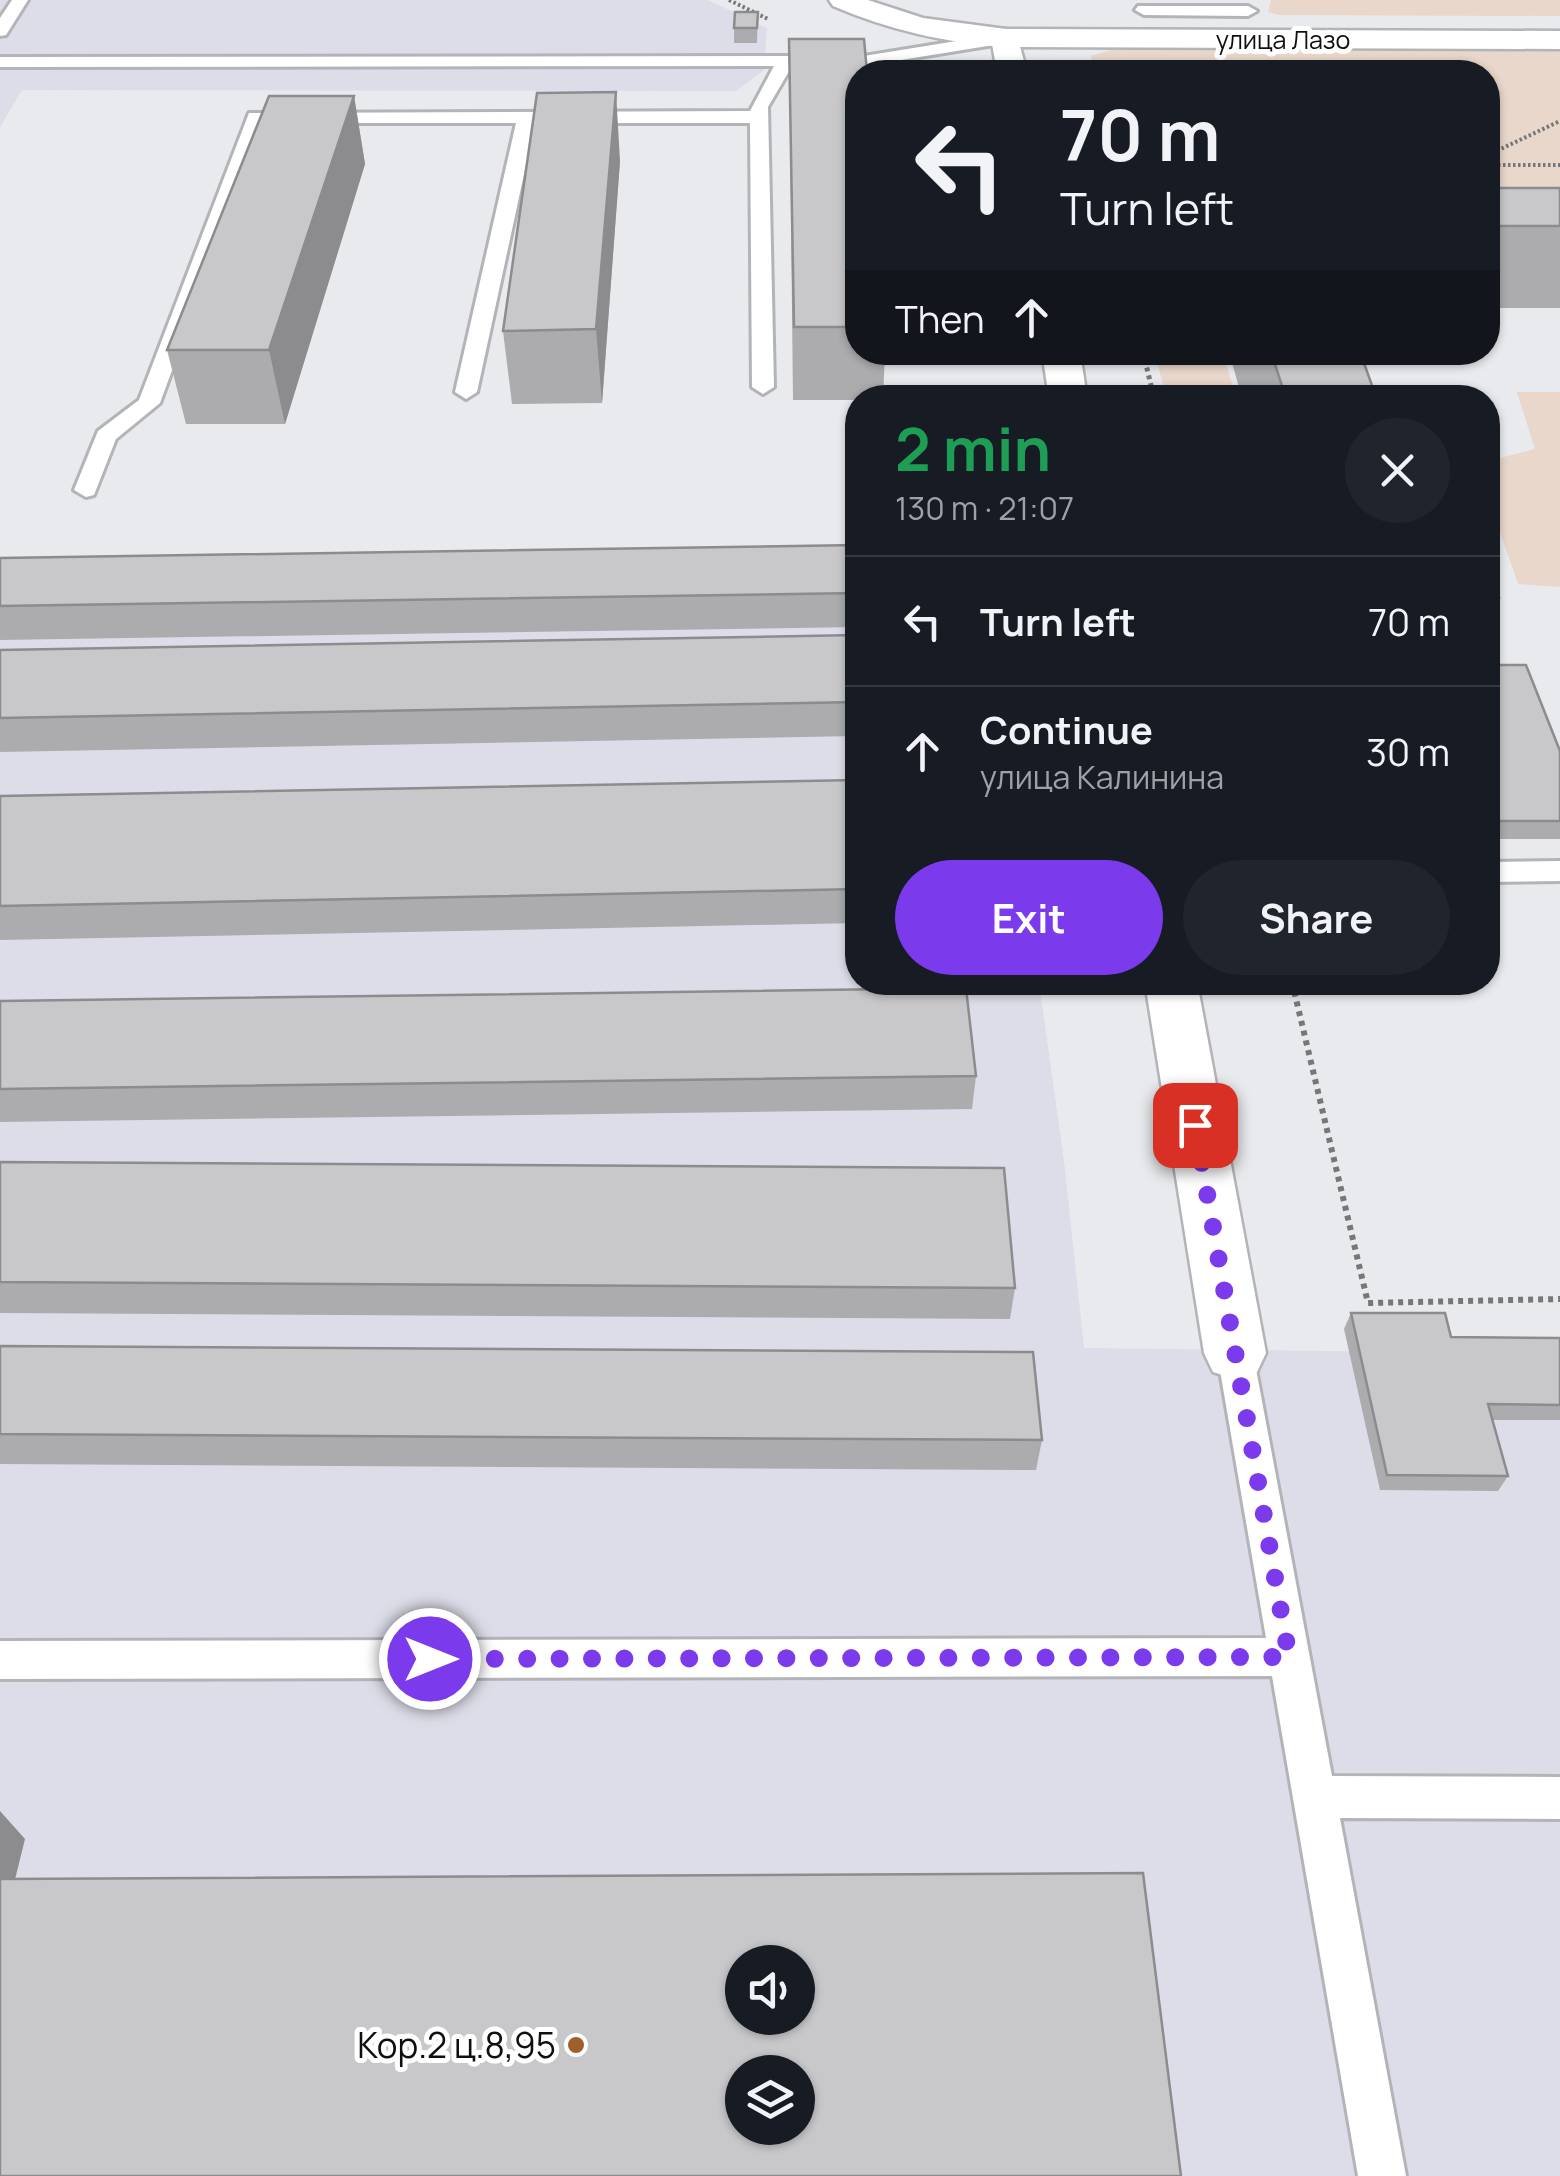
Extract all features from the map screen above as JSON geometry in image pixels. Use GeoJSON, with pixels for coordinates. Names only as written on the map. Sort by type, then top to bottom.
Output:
{"type":"FeatureCollection","features":[{"type":"Feature","properties":{"kind":"street","name":"улица Лазо"},"geometry":{"type":"LineString","coordinates":[[843,0],[886,18],[931,30],[1004,25],[1261,39],[1560,40]]}},
{"type":"Feature","properties":{"kind":"street"},"geometry":{"type":"LineString","coordinates":[[1004,25],[1010,60]]}},
{"type":"Feature","properties":{"kind":"street"},"geometry":{"type":"LineString","coordinates":[[1172,995],[1235,1353]]}},
{"type":"Feature","properties":{"kind":"lane"},"geometry":{"type":"LineString","coordinates":[[0,32],[20,0]]}},
{"type":"Feature","properties":{"kind":"lane"},"geometry":{"type":"LineString","coordinates":[[1144,10],[1250,5],[1261,39]]}},
{"type":"Feature","properties":{"kind":"lane"},"geometry":{"type":"LineString","coordinates":[[868,60],[1004,25]]}},
{"type":"Feature","properties":{"kind":"lane"},"geometry":{"type":"LineString","coordinates":[[763,388],[759,107],[786,61]]}},
{"type":"Feature","properties":{"kind":"lane"},"geometry":{"type":"LineString","coordinates":[[0,62],[845,61]]}},
{"type":"Feature","properties":{"kind":"lane"},"geometry":{"type":"LineString","coordinates":[[86,490],[106,436],[149,403],[256,117],[759,116]]}},
{"type":"Feature","properties":{"kind":"lane"},"geometry":{"type":"LineString","coordinates":[[466,392],[527,117]]}},
{"type":"Feature","properties":{"kind":"lane"},"geometry":{"type":"LineString","coordinates":[[1500,872],[1560,871]]}},
{"type":"Feature","properties":{"kind":"lane"},"geometry":{"type":"LineString","coordinates":[[1235,1353],[1382,2176]]}},
{"type":"Feature","properties":{"kind":"lane"},"geometry":{"type":"LineString","coordinates":[[0,1660],[1289,1657]]}},
{"type":"Feature","properties":{"kind":"lane"},"geometry":{"type":"LineString","coordinates":[[1314,1798],[1560,1798]]}},
{"type":"Feature","properties":{"kind":"path"},"geometry":{"type":"LineString","coordinates":[[1500,150],[1560,122]]}},
{"type":"Feature","properties":{"kind":"path"},"geometry":{"type":"LineString","coordinates":[[1500,166],[1560,165]]}},
{"type":"Feature","properties":{"kind":"path"},"geometry":{"type":"LineString","coordinates":[[1295,995],[1368,1303],[1560,1299]]}},
{"type":"Feature","properties":{"kind":"shaded area"},"geometry":{"type":"Polygon","coordinates":[[[0,0],[708,0],[767,28],[764,70],[736,91],[22,90],[0,127],[0,0]]]}},
{"type":"Feature","properties":{"kind":"shaded area"},"geometry":{"type":"Polygon","coordinates":[[[1271,0],[1560,0],[1560,16],[1278,15],[1268,12],[1271,0]]]}},
{"type":"Feature","properties":{"kind":"shaded area"},"geometry":{"type":"Polygon","coordinates":[[[1121,47],[1560,48],[1560,242],[1500,257],[1500,60],[1092,60],[1091,56],[1121,47]]]}},
{"type":"Feature","properties":{"kind":"shaded area"},"geometry":{"type":"Polygon","coordinates":[[[1158,365],[1227,365],[1232,385],[1163,385],[1158,365]]]}},
{"type":"Feature","properties":{"kind":"shaded area"},"geometry":{"type":"Polygon","coordinates":[[[1517,392],[1560,392],[1560,587],[1518,584],[1500,532],[1500,458],[1535,449],[1517,392]]]}},
{"type":"Feature","properties":{"kind":"shaded area"},"geometry":{"type":"Polygon","coordinates":[[[845,579],[845,995],[1041,995],[1084,1348],[1560,1354],[1560,2176],[0,2176],[0,593],[845,579]]]}},
{"type":"Feature","properties":{"kind":"building"},"geometry":{"type":"Polygon","coordinates":[[[735,12],[758,12],[757,28],[734,28],[735,12]]]}},
{"type":"Feature","properties":{"kind":"building"},"geometry":{"type":"Polygon","coordinates":[[[789,39],[864,39],[866,60],[845,60],[845,327],[794,327],[789,39]]]}},
{"type":"Feature","properties":{"kind":"building"},"geometry":{"type":"Polygon","coordinates":[[[616,92],[596,329],[503,331],[537,93],[616,92]]]}},
{"type":"Feature","properties":{"kind":"building"},"geometry":{"type":"Polygon","coordinates":[[[269,96],[354,96],[269,350],[167,350],[269,96]]]}},
{"type":"Feature","properties":{"kind":"building"},"geometry":{"type":"Polygon","coordinates":[[[1500,188],[1560,188],[1560,226],[1500,226],[1500,188]]]}},
{"type":"Feature","properties":{"kind":"building"},"geometry":{"type":"Polygon","coordinates":[[[1275,365],[1365,365],[1372,385],[1282,385],[1275,365]]]}},
{"type":"Feature","properties":{"kind":"building"},"geometry":{"type":"Polygon","coordinates":[[[845,545],[845,593],[0,606],[0,558],[845,545]]]}},
{"type":"Feature","properties":{"kind":"building"},"geometry":{"type":"Polygon","coordinates":[[[845,635],[845,702],[0,718],[0,650],[845,635]]]}},
{"type":"Feature","properties":{"kind":"building"},"geometry":{"type":"Polygon","coordinates":[[[1500,665],[1526,665],[1560,751],[1560,821],[1500,821],[1500,665]]]}},
{"type":"Feature","properties":{"kind":"building"},"geometry":{"type":"Polygon","coordinates":[[[845,780],[845,889],[0,906],[0,796],[845,780]]]}},
{"type":"Feature","properties":{"kind":"building"},"geometry":{"type":"Polygon","coordinates":[[[845,990],[845,995],[967,995],[976,1076],[0,1089],[0,1001],[845,990]]]}},
{"type":"Feature","properties":{"kind":"building"},"geometry":{"type":"Polygon","coordinates":[[[0,1162],[1004,1168],[1015,1288],[0,1282],[0,1162]]]}},
{"type":"Feature","properties":{"kind":"building"},"geometry":{"type":"Polygon","coordinates":[[[1351,1313],[1445,1313],[1451,1337],[1560,1338],[1560,1405],[1488,1404],[1508,1476],[1387,1475],[1351,1313]]]}},
{"type":"Feature","properties":{"kind":"building"},"geometry":{"type":"Polygon","coordinates":[[[0,1346],[1033,1352],[1042,1440],[0,1434],[0,1346]]]}},
{"type":"Feature","properties":{"kind":"building","name":"Кор.2 ц.8,95"},"geometry":{"type":"Polygon","coordinates":[[[1143,1873],[1181,2176],[0,2176],[0,1879],[1143,1873]]]}},
{"type":"Feature","properties":{"kind":"place","name":"Кор.2 ц.8,95"},"geometry":{"type":"Point","coordinates":[576,2045]}},
{"type":"Feature","properties":{"kind":"route"},"geometry":{"type":"LineString","coordinates":[[430,1659],[1289,1657],[1195,1125]]}}]}
